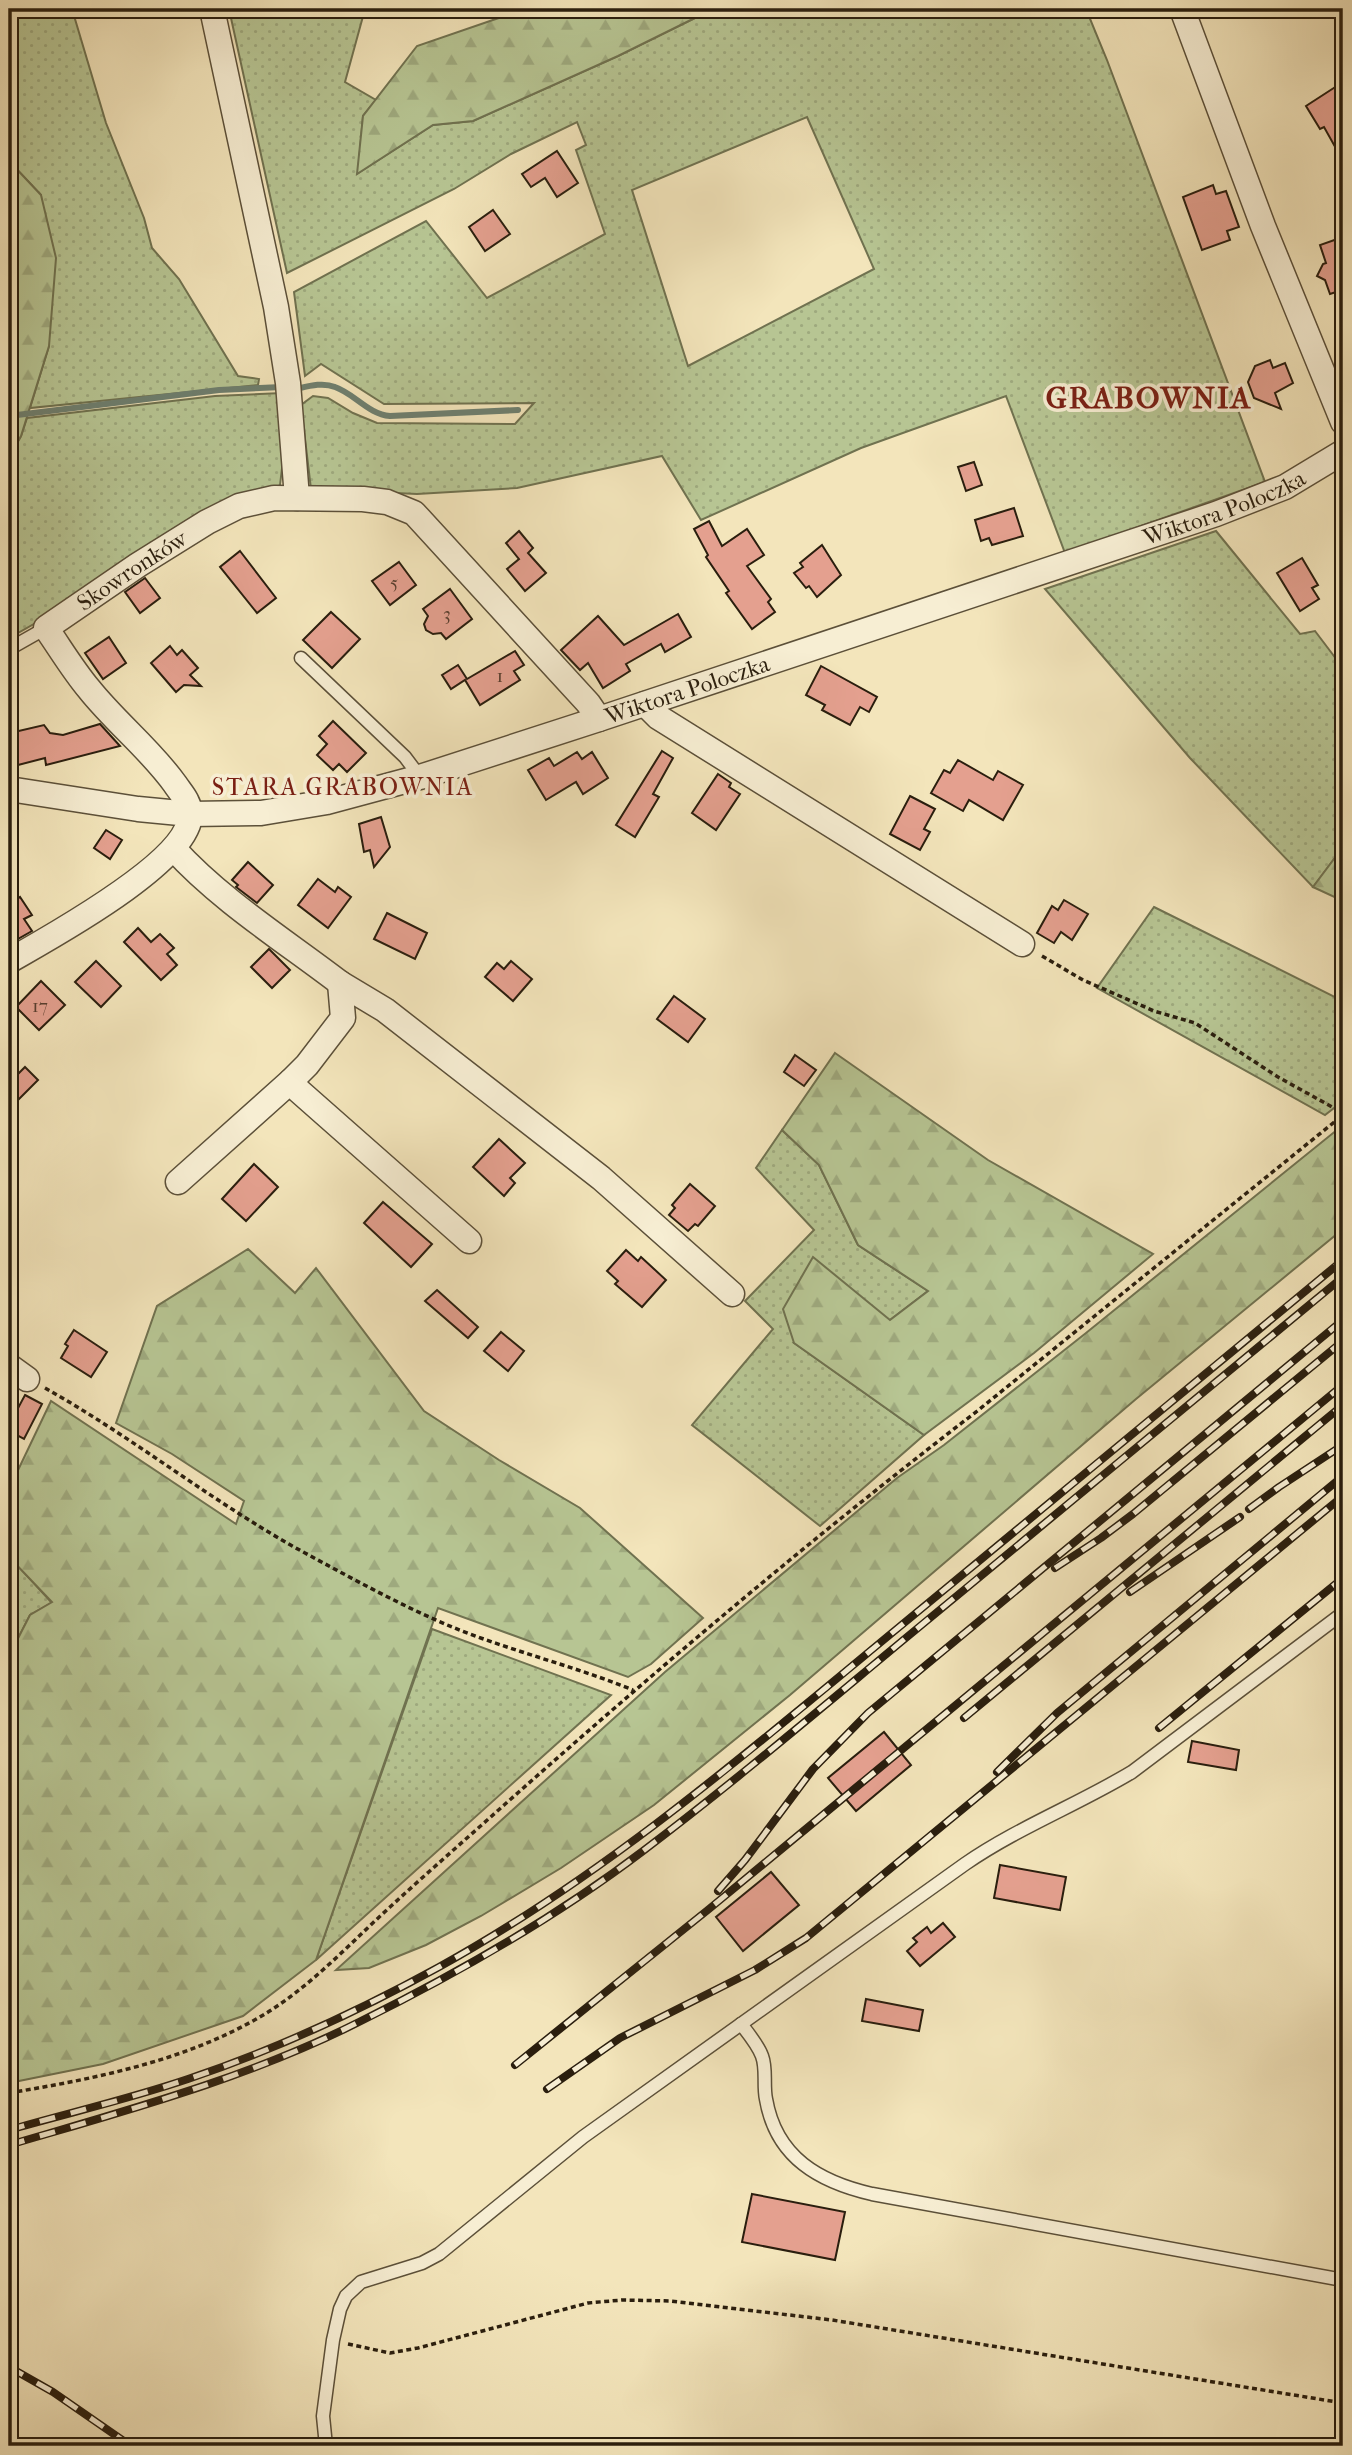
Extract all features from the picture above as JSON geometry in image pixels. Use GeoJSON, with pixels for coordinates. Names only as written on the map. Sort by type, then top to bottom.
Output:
{"type":"FeatureCollection","features":[{"type":"Feature","properties":{"kind":"street"},"geometry":{"type":"LineString","coordinates":[[212,9],[278,319],[288,383],[297,498]]}},
{"type":"Feature","properties":{"kind":"street"},"geometry":{"type":"LineString","coordinates":[[1182,9],[1263,226],[1343,422]]}},
{"type":"Feature","properties":{"kind":"street","name":"Wiktora Poloczka"},"geometry":{"type":"LineString","coordinates":[[9,789],[138,809],[190,814],[247,814],[303,807],[420,777],[1245,504],[1297,481],[1343,452]]}},
{"type":"Feature","properties":{"kind":"street","name":"Skowronków"},"geometry":{"type":"LineString","coordinates":[[46,628],[138,565],[229,510],[274,498],[387,502],[414,513],[588,703],[599,719]]}},
{"type":"Feature","properties":{"kind":"street"},"geometry":{"type":"LineString","coordinates":[[9,961],[103,905],[174,849],[184,834],[190,814],[187,802],[158,761],[90,691],[46,628]]}},
{"type":"Feature","properties":{"kind":"street"},"geometry":{"type":"LineString","coordinates":[[645,704],[658,717],[1022,944]]}},
{"type":"Feature","properties":{"kind":"street"},"geometry":{"type":"LineString","coordinates":[[174,849],[212,886],[340,983],[385,1010],[601,1178],[732,1294]]}},
{"type":"Feature","properties":{"kind":"street"},"geometry":{"type":"LineString","coordinates":[[178,1182],[307,1065],[343,1018],[340,983]]}},
{"type":"Feature","properties":{"kind":"street"},"geometry":{"type":"LineString","coordinates":[[290,1081],[469,1241]]}},
{"type":"Feature","properties":{"kind":"lane"},"geometry":{"type":"LineString","coordinates":[[9,649],[46,628]]}},
{"type":"Feature","properties":{"kind":"lane"},"geometry":{"type":"LineString","coordinates":[[300,658],[405,757],[420,777]]}},
{"type":"Feature","properties":{"kind":"lane"},"geometry":{"type":"LineString","coordinates":[[326,2446],[323,2416],[333,2340],[340,2309],[352,2289],[361,2283],[400,2271],[439,2254],[583,2137],[991,1846],[1132,1772],[1343,1613]]}},
{"type":"Feature","properties":{"kind":"lane"},"geometry":{"type":"LineString","coordinates":[[741,2024],[762,2055],[766,2101],[771,2121],[799,2161],[827,2180],[844,2187],[886,2196],[1343,2280]]}},
{"type":"Feature","properties":{"kind":"path"},"geometry":{"type":"LineString","coordinates":[[9,2093],[132,2069],[185,2053],[236,2030],[273,2009],[321,1972],[389,1907],[633,1690],[923,1451],[976,1412],[1343,1114],[1278,1077],[1195,1023],[1153,1012],[1083,980],[1022,944]]}},
{"type":"Feature","properties":{"kind":"path"},"geometry":{"type":"LineString","coordinates":[[18,1372],[76,1406],[233,1509],[338,1570],[451,1626],[633,1690]]}},
{"type":"Feature","properties":{"kind":"path"},"geometry":{"type":"LineString","coordinates":[[333,2340],[390,2353],[589,2303],[622,2300],[670,2301],[832,2320],[1343,2403]]}},
{"type":"Feature","properties":{"kind":"green space"},"geometry":{"type":"Polygon","coordinates":[[[9,9],[72,9],[106,123],[144,218],[152,248],[179,279],[238,376],[259,379],[258,385],[30,408],[49,346],[41,195],[9,161],[9,9]]]}},
{"type":"Feature","properties":{"kind":"green space"},"geometry":{"type":"Polygon","coordinates":[[[229,9],[365,9],[345,82],[376,100],[363,116],[358,173],[433,125],[473,121],[618,56],[713,9],[1086,9],[1265,482],[1065,553],[1006,396],[861,448],[701,520],[662,456],[517,488],[417,494],[311,489],[301,405],[313,396],[328,398],[377,423],[515,424],[534,403],[384,404],[321,364],[305,376],[294,292],[426,221],[487,298],[605,234],[576,150],[586,145],[577,122],[511,154],[454,189],[287,273],[229,9]],[[807,117],[632,190],[688,366],[874,269],[807,117]]]}},
{"type":"Feature","properties":{"kind":"green space"},"geometry":{"type":"Polygon","coordinates":[[[525,9],[713,9],[618,56],[473,121],[433,125],[357,174],[363,116],[417,46],[525,9]]]}},
{"type":"Feature","properties":{"kind":"green space"},"geometry":{"type":"Polygon","coordinates":[[[9,161],[41,195],[56,258],[49,346],[21,436],[9,457],[9,161]]]}},
{"type":"Feature","properties":{"kind":"green space"},"geometry":{"type":"Polygon","coordinates":[[[282,393],[283,460],[280,485],[9,638],[9,457],[27,418],[215,396],[282,393]]]}},
{"type":"Feature","properties":{"kind":"green space"},"geometry":{"type":"Polygon","coordinates":[[[1216,531],[1300,634],[1315,631],[1343,668],[1343,847],[1313,887],[1190,758],[1045,589],[1216,531]]]}},
{"type":"Feature","properties":{"kind":"green space"},"geometry":{"type":"Polygon","coordinates":[[[1343,847],[1343,901],[1313,887],[1343,847]]]}},
{"type":"Feature","properties":{"kind":"green space"},"geometry":{"type":"Polygon","coordinates":[[[1154,907],[1343,1001],[1343,1101],[1325,1115],[1097,988],[1154,907]]]}},
{"type":"Feature","properties":{"kind":"green space"},"geometry":{"type":"Polygon","coordinates":[[[835,1053],[988,1160],[1153,1254],[1034,1353],[924,1435],[794,1343],[783,1309],[813,1257],[890,1320],[928,1291],[858,1245],[819,1165],[782,1130],[835,1053]]]}},
{"type":"Feature","properties":{"kind":"green space"},"geometry":{"type":"Polygon","coordinates":[[[1343,1125],[1343,1229],[1136,1399],[790,1695],[654,1805],[561,1868],[426,1945],[369,1968],[336,1970],[665,1672],[897,1478],[944,1445],[1086,1333],[1343,1125]]]}},
{"type":"Feature","properties":{"kind":"green space"},"geometry":{"type":"Polygon","coordinates":[[[782,1130],[819,1165],[858,1245],[928,1291],[890,1320],[794,1343],[924,1435],[820,1526],[692,1425],[773,1329],[745,1301],[814,1230],[756,1168],[782,1130]]]}},
{"type":"Feature","properties":{"kind":"green space"},"geometry":{"type":"Polygon","coordinates":[[[248,1249],[295,1293],[316,1268],[424,1411],[580,1508],[703,1618],[651,1664],[628,1677],[438,1608],[316,1960],[243,2016],[103,2064],[9,2083],[9,1656],[30,1615],[52,1602],[9,1557],[9,1489],[51,1401],[236,1524],[244,1501],[172,1454],[116,1423],[157,1306],[248,1249]]]}},
{"type":"Feature","properties":{"kind":"green space"},"geometry":{"type":"Polygon","coordinates":[[[9,1556],[52,1603],[30,1615],[9,1656],[9,1556]]]}},
{"type":"Feature","properties":{"kind":"green space"},"geometry":{"type":"Polygon","coordinates":[[[432,1629],[611,1695],[316,1960],[432,1629]]]}},
{"type":"Feature","properties":{"kind":"building"},"geometry":{"type":"Polygon","coordinates":[[[1343,82],[1343,161],[1324,127],[1320,129],[1306,106],[1343,82]]]}},
{"type":"Feature","properties":{"kind":"building"},"geometry":{"type":"Polygon","coordinates":[[[557,151],[578,183],[557,197],[545,178],[531,187],[522,174],[557,151]]]}},
{"type":"Feature","properties":{"kind":"building"},"geometry":{"type":"Polygon","coordinates":[[[1213,185],[1216,194],[1226,191],[1239,227],[1227,231],[1230,240],[1202,250],[1183,197],[1213,185]]]}},
{"type":"Feature","properties":{"kind":"building"},"geometry":{"type":"Polygon","coordinates":[[[493,210],[510,234],[485,251],[469,227],[493,210]]]}},
{"type":"Feature","properties":{"kind":"building"},"geometry":{"type":"Polygon","coordinates":[[[1343,237],[1343,305],[1340,306],[1336,292],[1330,294],[1325,280],[1317,276],[1326,263],[1320,245],[1343,237]]]}},
{"type":"Feature","properties":{"kind":"building"},"geometry":{"type":"Polygon","coordinates":[[[1270,360],[1273,368],[1285,363],[1293,383],[1275,393],[1281,409],[1254,398],[1248,382],[1255,366],[1270,360]]]}},
{"type":"Feature","properties":{"kind":"building"},"geometry":{"type":"Polygon","coordinates":[[[974,462],[982,485],[966,491],[958,467],[974,462]]]}},
{"type":"Feature","properties":{"kind":"building"},"geometry":{"type":"Polygon","coordinates":[[[1014,508],[1023,536],[992,545],[989,538],[981,541],[975,520],[1014,508]]]}},
{"type":"Feature","properties":{"kind":"building"},"geometry":{"type":"Polygon","coordinates":[[[709,521],[722,546],[747,529],[764,555],[747,566],[771,599],[768,602],[775,612],[752,629],[726,593],[729,591],[706,557],[708,555],[694,529],[709,521]]]}},
{"type":"Feature","properties":{"kind":"building"},"geometry":{"type":"Polygon","coordinates":[[[519,531],[533,548],[528,553],[546,573],[525,591],[507,569],[519,559],[506,543],[519,531]]]}},
{"type":"Feature","properties":{"kind":"building"},"geometry":{"type":"Polygon","coordinates":[[[822,545],[841,575],[817,597],[794,573],[803,567],[800,563],[822,545]]]}},
{"type":"Feature","properties":{"kind":"building"},"geometry":{"type":"Polygon","coordinates":[[[240,551],[276,598],[257,613],[220,567],[240,551]]]}},
{"type":"Feature","properties":{"kind":"building"},"geometry":{"type":"Polygon","coordinates":[[[1302,558],[1318,585],[1312,588],[1319,599],[1300,611],[1277,573],[1302,558]]]}},
{"type":"Feature","properties":{"kind":"building"},"geometry":{"type":"Polygon","coordinates":[[[399,562],[416,585],[390,605],[372,581],[399,562]]]}},
{"type":"Feature","properties":{"kind":"building"},"geometry":{"type":"Polygon","coordinates":[[[145,578],[160,598],[140,613],[125,592],[145,578]]]}},
{"type":"Feature","properties":{"kind":"building"},"geometry":{"type":"Polygon","coordinates":[[[450,589],[472,619],[446,639],[441,633],[433,634],[426,630],[424,624],[428,616],[423,609],[450,589]]]}},
{"type":"Feature","properties":{"kind":"building"},"geometry":{"type":"Polygon","coordinates":[[[331,612],[360,639],[332,668],[303,640],[331,612]]]}},
{"type":"Feature","properties":{"kind":"building"},"geometry":{"type":"Polygon","coordinates":[[[678,614],[691,637],[665,652],[661,644],[626,664],[630,671],[603,688],[588,663],[580,670],[561,650],[598,616],[624,645],[678,614]]]}},
{"type":"Feature","properties":{"kind":"building"},"geometry":{"type":"Polygon","coordinates":[[[109,637],[126,663],[103,679],[85,653],[109,637]]]}},
{"type":"Feature","properties":{"kind":"building"},"geometry":{"type":"Polygon","coordinates":[[[170,646],[177,655],[182,650],[198,668],[190,675],[201,686],[184,685],[176,692],[151,663],[170,646]]]}},
{"type":"Feature","properties":{"kind":"building"},"geometry":{"type":"Polygon","coordinates":[[[515,651],[524,665],[514,671],[520,680],[480,705],[465,680],[451,689],[442,675],[458,665],[467,679],[515,651]]]}},
{"type":"Feature","properties":{"kind":"building"},"geometry":{"type":"Polygon","coordinates":[[[821,666],[877,697],[869,712],[860,707],[850,725],[822,710],[825,705],[806,695],[821,666]]]}},
{"type":"Feature","properties":{"kind":"building"},"geometry":{"type":"Polygon","coordinates":[[[333,721],[366,753],[347,772],[339,764],[333,770],[317,755],[327,744],[319,736],[333,721]]]}},
{"type":"Feature","properties":{"kind":"building"},"geometry":{"type":"Polygon","coordinates":[[[100,724],[120,746],[46,765],[45,758],[18,765],[10,733],[44,725],[50,733],[63,735],[100,724]]]}},
{"type":"Feature","properties":{"kind":"building"},"geometry":{"type":"Polygon","coordinates":[[[662,751],[673,758],[653,794],[659,797],[635,837],[616,825],[662,751]]]}},
{"type":"Feature","properties":{"kind":"building"},"geometry":{"type":"Polygon","coordinates":[[[577,752],[582,759],[592,752],[608,778],[583,794],[576,782],[546,800],[528,770],[549,758],[554,766],[577,752]]]}},
{"type":"Feature","properties":{"kind":"building"},"geometry":{"type":"Polygon","coordinates":[[[958,760],[993,780],[998,771],[1023,785],[1003,820],[969,800],[963,811],[931,793],[944,770],[950,773],[958,760]]]}},
{"type":"Feature","properties":{"kind":"building"},"geometry":{"type":"Polygon","coordinates":[[[718,774],[731,783],[729,787],[740,794],[716,830],[692,813],[718,774]]]}},
{"type":"Feature","properties":{"kind":"building"},"geometry":{"type":"Polygon","coordinates":[[[910,796],[935,809],[924,829],[930,832],[920,850],[890,834],[910,796]]]}},
{"type":"Feature","properties":{"kind":"building"},"geometry":{"type":"Polygon","coordinates":[[[381,817],[390,847],[374,867],[370,850],[364,852],[359,824],[381,817]]]}},
{"type":"Feature","properties":{"kind":"building"},"geometry":{"type":"Polygon","coordinates":[[[106,830],[122,840],[110,859],[94,848],[106,830]]]}},
{"type":"Feature","properties":{"kind":"building"},"geometry":{"type":"Polygon","coordinates":[[[248,862],[273,885],[257,903],[236,887],[238,885],[232,880],[248,862]]]}},
{"type":"Feature","properties":{"kind":"building"},"geometry":{"type":"Polygon","coordinates":[[[318,879],[335,892],[338,887],[351,897],[328,928],[298,905],[318,879]]]}},
{"type":"Feature","properties":{"kind":"building"},"geometry":{"type":"Polygon","coordinates":[[[9,896],[13,902],[20,897],[32,915],[24,919],[32,931],[9,944],[9,896]]]}},
{"type":"Feature","properties":{"kind":"building"},"geometry":{"type":"Polygon","coordinates":[[[1064,900],[1088,914],[1072,940],[1061,932],[1054,943],[1037,933],[1052,906],[1058,910],[1064,900]]]}},
{"type":"Feature","properties":{"kind":"building"},"geometry":{"type":"Polygon","coordinates":[[[387,913],[427,933],[415,959],[374,939],[387,913]]]}},
{"type":"Feature","properties":{"kind":"building"},"geometry":{"type":"Polygon","coordinates":[[[138,928],[151,942],[160,934],[174,948],[167,954],[177,965],[161,980],[124,942],[138,928]]]}},
{"type":"Feature","properties":{"kind":"building"},"geometry":{"type":"Polygon","coordinates":[[[269,949],[290,970],[272,988],[251,967],[269,949]]]}},
{"type":"Feature","properties":{"kind":"building"},"geometry":{"type":"Polygon","coordinates":[[[96,961],[121,986],[101,1007],[75,982],[96,961]]]}},
{"type":"Feature","properties":{"kind":"building"},"geometry":{"type":"Polygon","coordinates":[[[511,961],[532,979],[513,1001],[485,977],[497,963],[504,969],[511,961]]]}},
{"type":"Feature","properties":{"kind":"building"},"geometry":{"type":"Polygon","coordinates":[[[41,981],[65,1005],[39,1030],[16,1007],[41,981]]]}},
{"type":"Feature","properties":{"kind":"building"},"geometry":{"type":"Polygon","coordinates":[[[674,996],[705,1019],[688,1042],[657,1019],[674,996]]]}},
{"type":"Feature","properties":{"kind":"building"},"geometry":{"type":"Polygon","coordinates":[[[795,1055],[816,1070],[804,1086],[784,1072],[795,1055]]]}},
{"type":"Feature","properties":{"kind":"building"},"geometry":{"type":"Polygon","coordinates":[[[25,1067],[38,1080],[9,1109],[9,1083],[25,1067]]]}},
{"type":"Feature","properties":{"kind":"building"},"geometry":{"type":"Polygon","coordinates":[[[499,1139],[525,1163],[510,1178],[515,1183],[504,1196],[473,1167],[499,1139]]]}},
{"type":"Feature","properties":{"kind":"building"},"geometry":{"type":"Polygon","coordinates":[[[254,1164],[278,1187],[246,1221],[222,1199],[254,1164]]]}},
{"type":"Feature","properties":{"kind":"building"},"geometry":{"type":"Polygon","coordinates":[[[690,1184],[715,1206],[698,1226],[695,1224],[688,1231],[669,1215],[675,1208],[672,1205],[690,1184]]]}},
{"type":"Feature","properties":{"kind":"building"},"geometry":{"type":"Polygon","coordinates":[[[383,1202],[432,1244],[411,1267],[364,1223],[383,1202]]]}},
{"type":"Feature","properties":{"kind":"building"},"geometry":{"type":"Polygon","coordinates":[[[626,1250],[638,1261],[641,1257],[666,1280],[642,1307],[615,1284],[618,1281],[607,1271],[626,1250]]]}},
{"type":"Feature","properties":{"kind":"building"},"geometry":{"type":"Polygon","coordinates":[[[437,1290],[478,1327],[468,1338],[425,1301],[437,1290]]]}},
{"type":"Feature","properties":{"kind":"building"},"geometry":{"type":"Polygon","coordinates":[[[74,1330],[107,1352],[91,1377],[61,1358],[68,1346],[65,1344],[74,1330]]]}},
{"type":"Feature","properties":{"kind":"building"},"geometry":{"type":"Polygon","coordinates":[[[501,1332],[524,1351],[508,1371],[484,1351],[501,1332]]]}},
{"type":"Feature","properties":{"kind":"building"},"geometry":{"type":"Polygon","coordinates":[[[25,1395],[42,1404],[24,1439],[9,1431],[9,1425],[25,1395]]]}},
{"type":"Feature","properties":{"kind":"building"},"geometry":{"type":"Polygon","coordinates":[[[884,1732],[911,1765],[856,1811],[828,1778],[884,1732]]]}},
{"type":"Feature","properties":{"kind":"building"},"geometry":{"type":"Polygon","coordinates":[[[1192,1741],[1239,1750],[1236,1770],[1188,1762],[1192,1741]]]}},
{"type":"Feature","properties":{"kind":"building"},"geometry":{"type":"Polygon","coordinates":[[[1000,1865],[1066,1877],[1060,1910],[994,1898],[1000,1865]]]}},
{"type":"Feature","properties":{"kind":"building"},"geometry":{"type":"Polygon","coordinates":[[[771,1872],[799,1905],[743,1951],[716,1917],[771,1872]]]}},
{"type":"Feature","properties":{"kind":"building"},"geometry":{"type":"Polygon","coordinates":[[[943,1923],[955,1937],[920,1966],[907,1951],[917,1942],[913,1938],[927,1927],[931,1933],[943,1923]]]}},
{"type":"Feature","properties":{"kind":"building"},"geometry":{"type":"Polygon","coordinates":[[[866,1999],[923,2010],[919,2031],[862,2021],[866,1999]]]}},
{"type":"Feature","properties":{"kind":"building"},"geometry":{"type":"Polygon","coordinates":[[[752,2194],[845,2212],[835,2260],[742,2242],[752,2194]]]}},
{"type":"Feature","properties":{"kind":"waterway"},"geometry":{"type":"LineString","coordinates":[[296,389],[316,385],[330,386],[342,390],[375,412],[390,416],[518,410]]}},
{"type":"Feature","properties":{"kind":"waterway"},"geometry":{"type":"LineString","coordinates":[[9,416],[219,390],[282,387]]}},
{"type":"Feature","properties":{"kind":"railway"},"geometry":{"type":"LineString","coordinates":[[9,2130],[166,2086],[284,2042],[347,2014],[439,1967],[556,1895],[722,1773],[1343,1260]]}},
{"type":"Feature","properties":{"kind":"railway"},"geometry":{"type":"LineString","coordinates":[[9,2145],[187,2091],[317,2042],[469,1964],[541,1922],[610,1876],[743,1772],[1343,1277]]}},
{"type":"Feature","properties":{"kind":"railway"},"geometry":{"type":"LineString","coordinates":[[718,1891],[745,1860],[813,1769],[868,1713],[1343,1320]]}},
{"type":"Feature","properties":{"kind":"railway"},"geometry":{"type":"LineString","coordinates":[[1055,1568],[1133,1514],[1343,1341]]}},
{"type":"Feature","properties":{"kind":"railway"},"geometry":{"type":"LineString","coordinates":[[515,2065],[709,1909],[1343,1385]]}},
{"type":"Feature","properties":{"kind":"railway"},"geometry":{"type":"LineString","coordinates":[[964,1718],[1343,1405]]}},
{"type":"Feature","properties":{"kind":"railway"},"geometry":{"type":"LineString","coordinates":[[1249,1509],[1343,1445]]}},
{"type":"Feature","properties":{"kind":"railway"},"geometry":{"type":"LineString","coordinates":[[997,1772],[1057,1713],[1343,1476]]}},
{"type":"Feature","properties":{"kind":"railway"},"geometry":{"type":"LineString","coordinates":[[547,2089],[620,2038],[755,1970],[806,1938],[1343,1496]]}},
{"type":"Feature","properties":{"kind":"railway"},"geometry":{"type":"LineString","coordinates":[[1130,1592],[1240,1517]]}},
{"type":"Feature","properties":{"kind":"railway"},"geometry":{"type":"LineString","coordinates":[[1159,1728],[1343,1578]]}},
{"type":"Feature","properties":{"kind":"railway"},"geometry":{"type":"LineString","coordinates":[[9,2367],[53,2392],[131,2446]]}},
{"type":"Feature","properties":{"kind":"district","name":"GRABOWNIA"},"geometry":{"type":"Point","coordinates":[1149,398]}},
{"type":"Feature","properties":{"kind":"district","name":"STARA GRABOWNIA"},"geometry":{"type":"Point","coordinates":[343,787]}}]}
